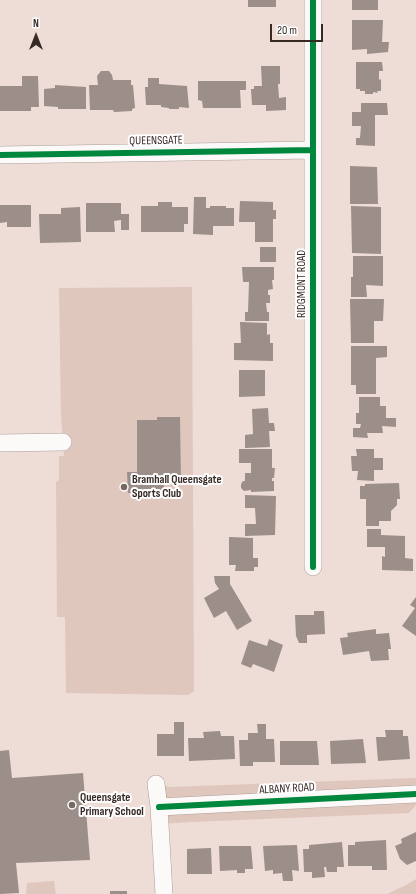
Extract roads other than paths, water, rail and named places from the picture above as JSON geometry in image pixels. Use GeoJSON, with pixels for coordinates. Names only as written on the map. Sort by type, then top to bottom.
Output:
{"type":"FeatureCollection","features":[{"type":"Feature","properties":{"kind":"street","name":"RIDGMONT ROAD"},"geometry":{"type":"LineString","coordinates":[[312,0],[313,567]]}},
{"type":"Feature","properties":{"kind":"street","name":"QUEENSGATE"},"geometry":{"type":"LineString","coordinates":[[0,155],[312,150]]}},
{"type":"Feature","properties":{"kind":"street"},"geometry":{"type":"LineString","coordinates":[[0,443],[63,442]]}},
{"type":"Feature","properties":{"kind":"street"},"geometry":{"type":"LineString","coordinates":[[156,784],[159,807],[164,894]]}},
{"type":"Feature","properties":{"kind":"street","name":"ALBANY ROAD"},"geometry":{"type":"LineString","coordinates":[[159,807],[416,794]]}},
{"type":"Feature","properties":{"kind":"place","name":"Bramhall Queensgate Sports Club"},"geometry":{"type":"Point","coordinates":[124,487]}},
{"type":"Feature","properties":{"kind":"place","name":"Queensgate Primary School"},"geometry":{"type":"Point","coordinates":[72,805]}}]}
